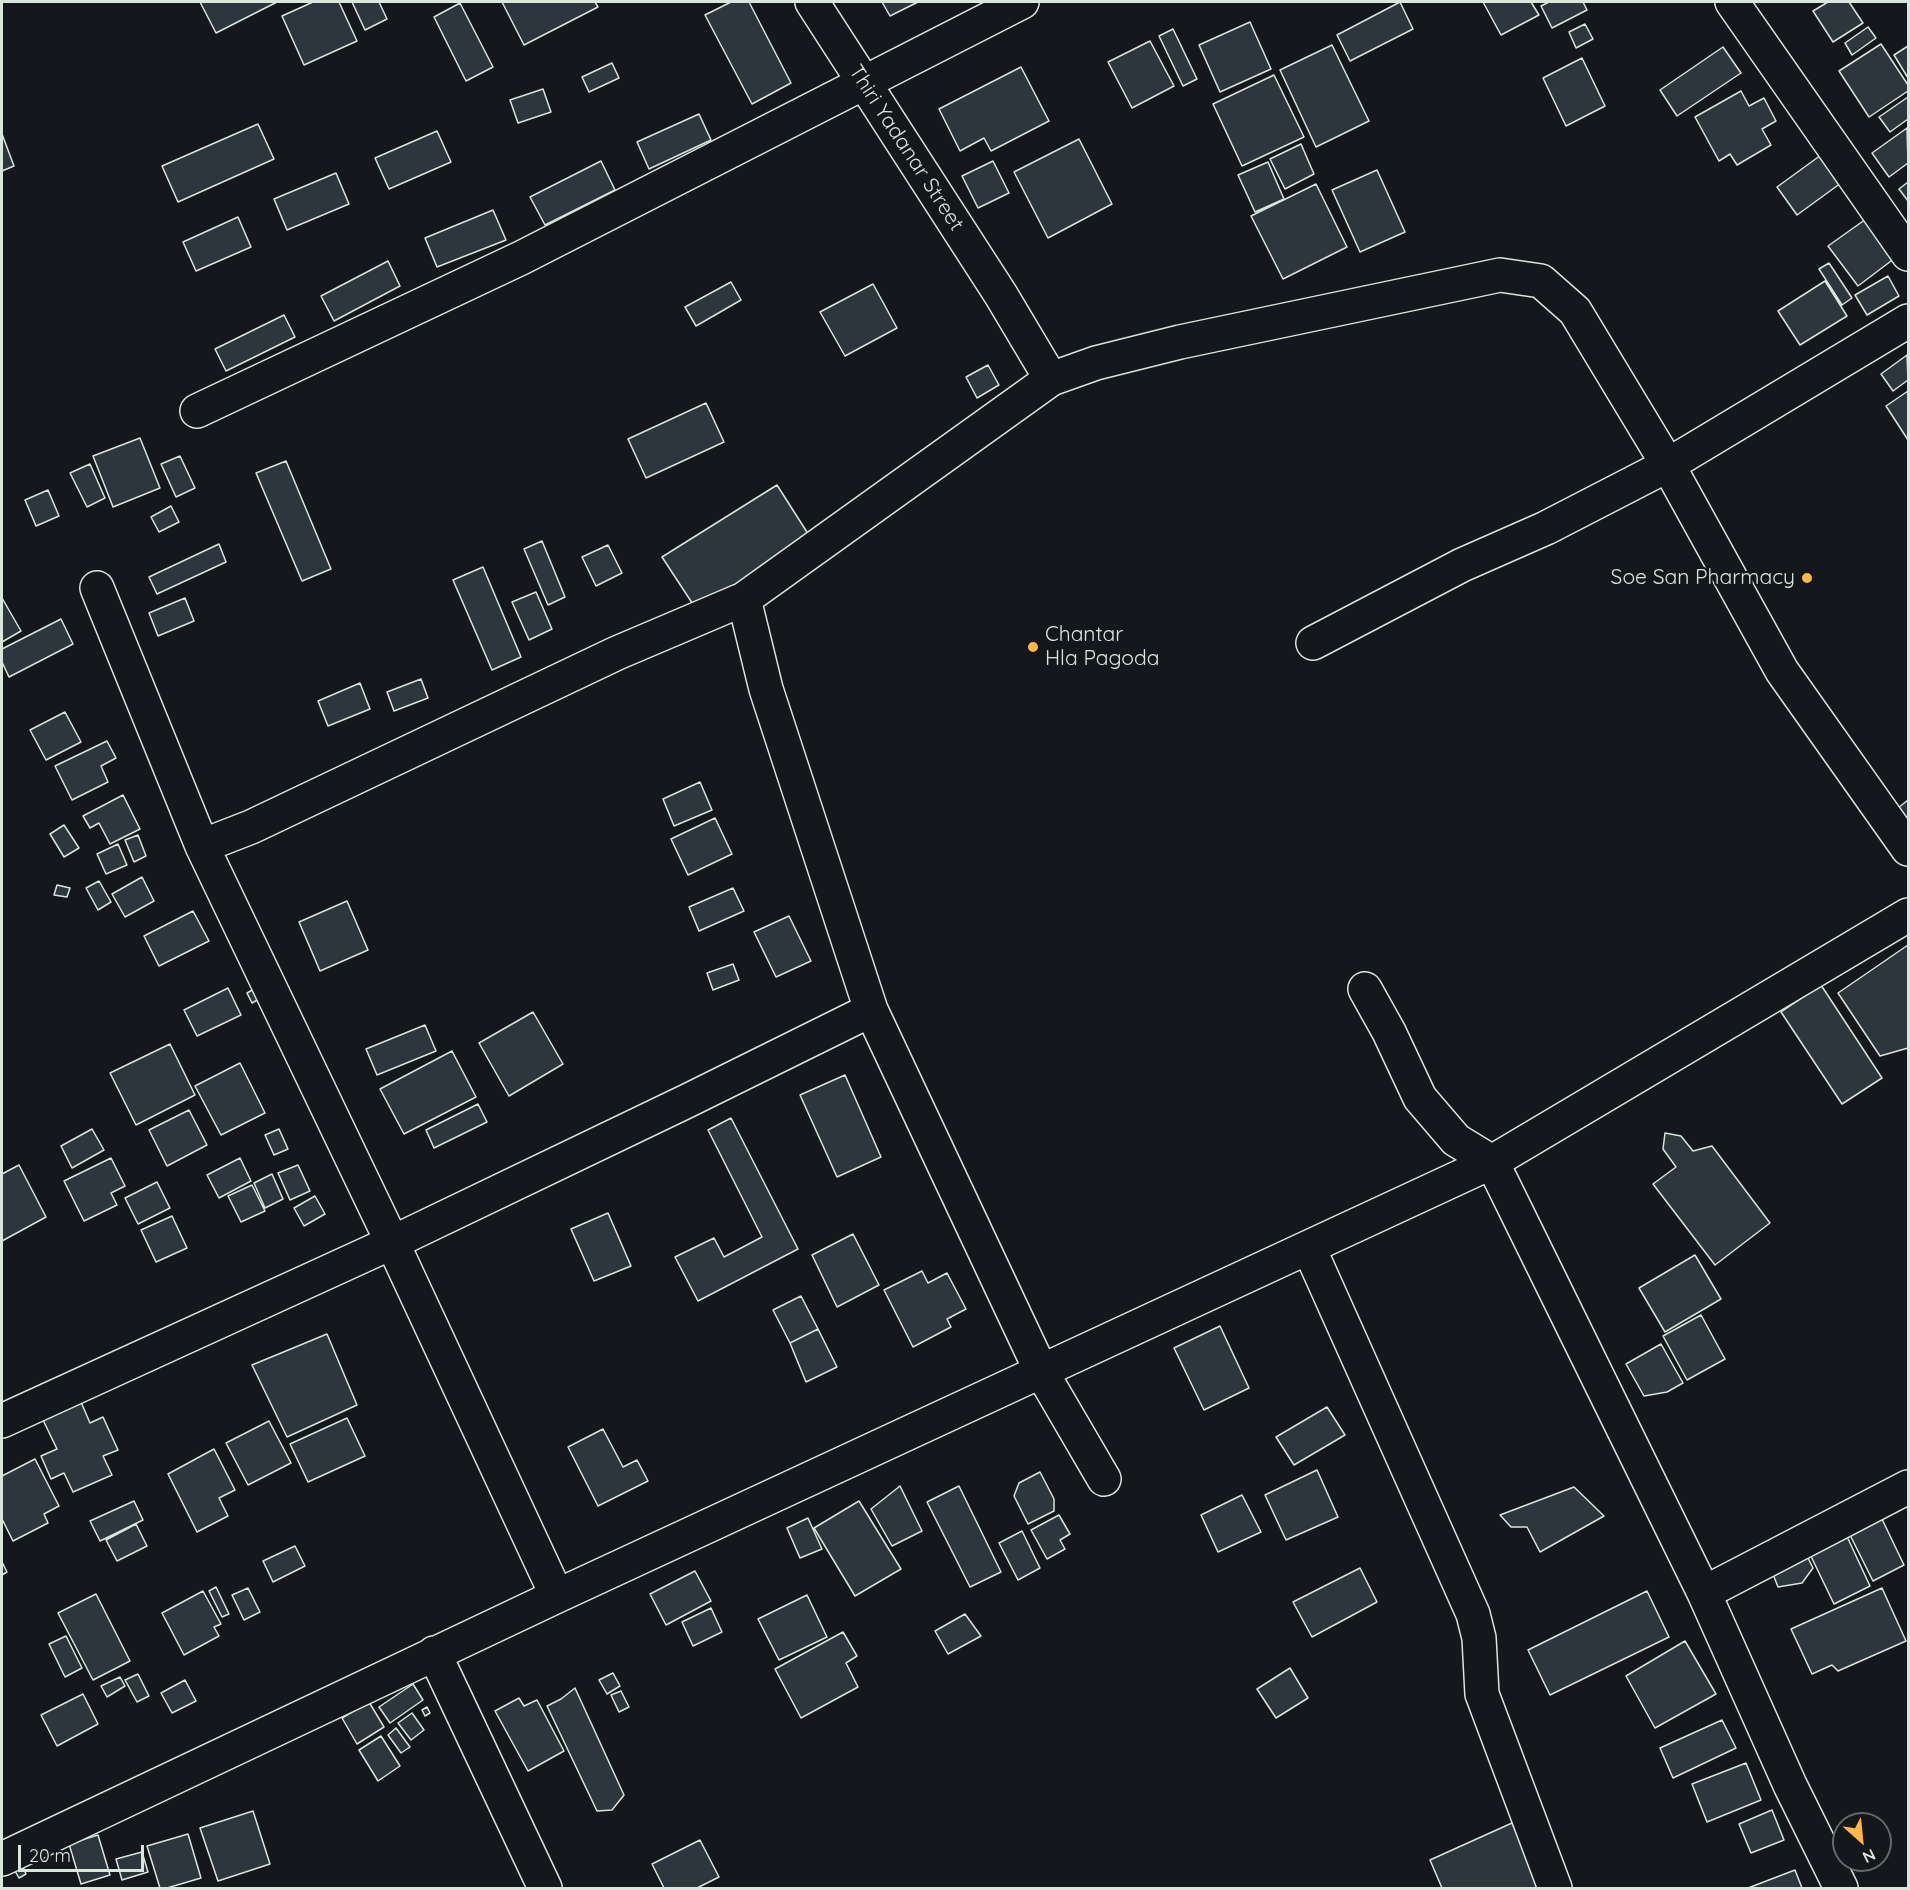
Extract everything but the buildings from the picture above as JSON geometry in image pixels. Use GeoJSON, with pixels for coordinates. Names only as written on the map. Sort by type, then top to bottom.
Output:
{"type":"FeatureCollection","features":[{"type":"Feature","properties":{"kind":"street","name":"Thiri Yadanar Street"},"geometry":{"type":"LineString","coordinates":[[812,2],[1001,295],[1051,379]]}},
{"type":"Feature","properties":{"kind":"street"},"geometry":{"type":"LineString","coordinates":[[197,411],[521,258],[1022,2]]}},
{"type":"Feature","properties":{"kind":"street"},"geometry":{"type":"LineString","coordinates":[[1732,2],[1908,254]]}},
{"type":"Feature","properties":{"kind":"street"},"geometry":{"type":"LineString","coordinates":[[202,846],[251,827],[617,653],[744,599],[1051,379],[1096,363],[1180,342],[1500,275],[1541,281],[1575,311],[1668,465],[1782,671],[1908,849]]}},
{"type":"Feature","properties":{"kind":"street"},"geometry":{"type":"LineString","coordinates":[[1314,644],[1462,565],[1546,528],[1668,465],[1908,321]]}},
{"type":"Feature","properties":{"kind":"street"},"geometry":{"type":"LineString","coordinates":[[97,588],[202,846],[392,1242],[557,1596]]}},
{"type":"Feature","properties":{"kind":"street"},"geometry":{"type":"LineString","coordinates":[[744,599],[766,688],[870,1010],[1041,1371],[1104,1479]]}},
{"type":"Feature","properties":{"kind":"street"},"geometry":{"type":"LineString","coordinates":[[2,1859],[434,1653],[1492,1162],[1908,915]]}},
{"type":"Feature","properties":{"kind":"street"},"geometry":{"type":"LineString","coordinates":[[1365,989],[1389,1032],[1420,1098],[1456,1140],[1492,1162],[1704,1593],[1790,1785],[1841,1888]]}},
{"type":"Feature","properties":{"kind":"street"},"geometry":{"type":"LineString","coordinates":[[2,1421],[392,1242],[677,1106],[870,1010]]}},
{"type":"Feature","properties":{"kind":"street"},"geometry":{"type":"LineString","coordinates":[[1309,1248],[1473,1614],[1479,1638],[1482,1694],[1555,1888]]}},
{"type":"Feature","properties":{"kind":"street"},"geometry":{"type":"LineString","coordinates":[[1704,1593],[1908,1487]]}},
{"type":"Feature","properties":{"kind":"street"},"geometry":{"type":"LineString","coordinates":[[434,1653],[545,1888]]}},
{"type":"Feature","properties":{"kind":"place","name":"Soe San Pharmacy"},"geometry":{"type":"Point","coordinates":[1807,578]}},
{"type":"Feature","properties":{"kind":"place","name":"Chantar Hla Pagoda"},"geometry":{"type":"Point","coordinates":[1033,647]}}]}
